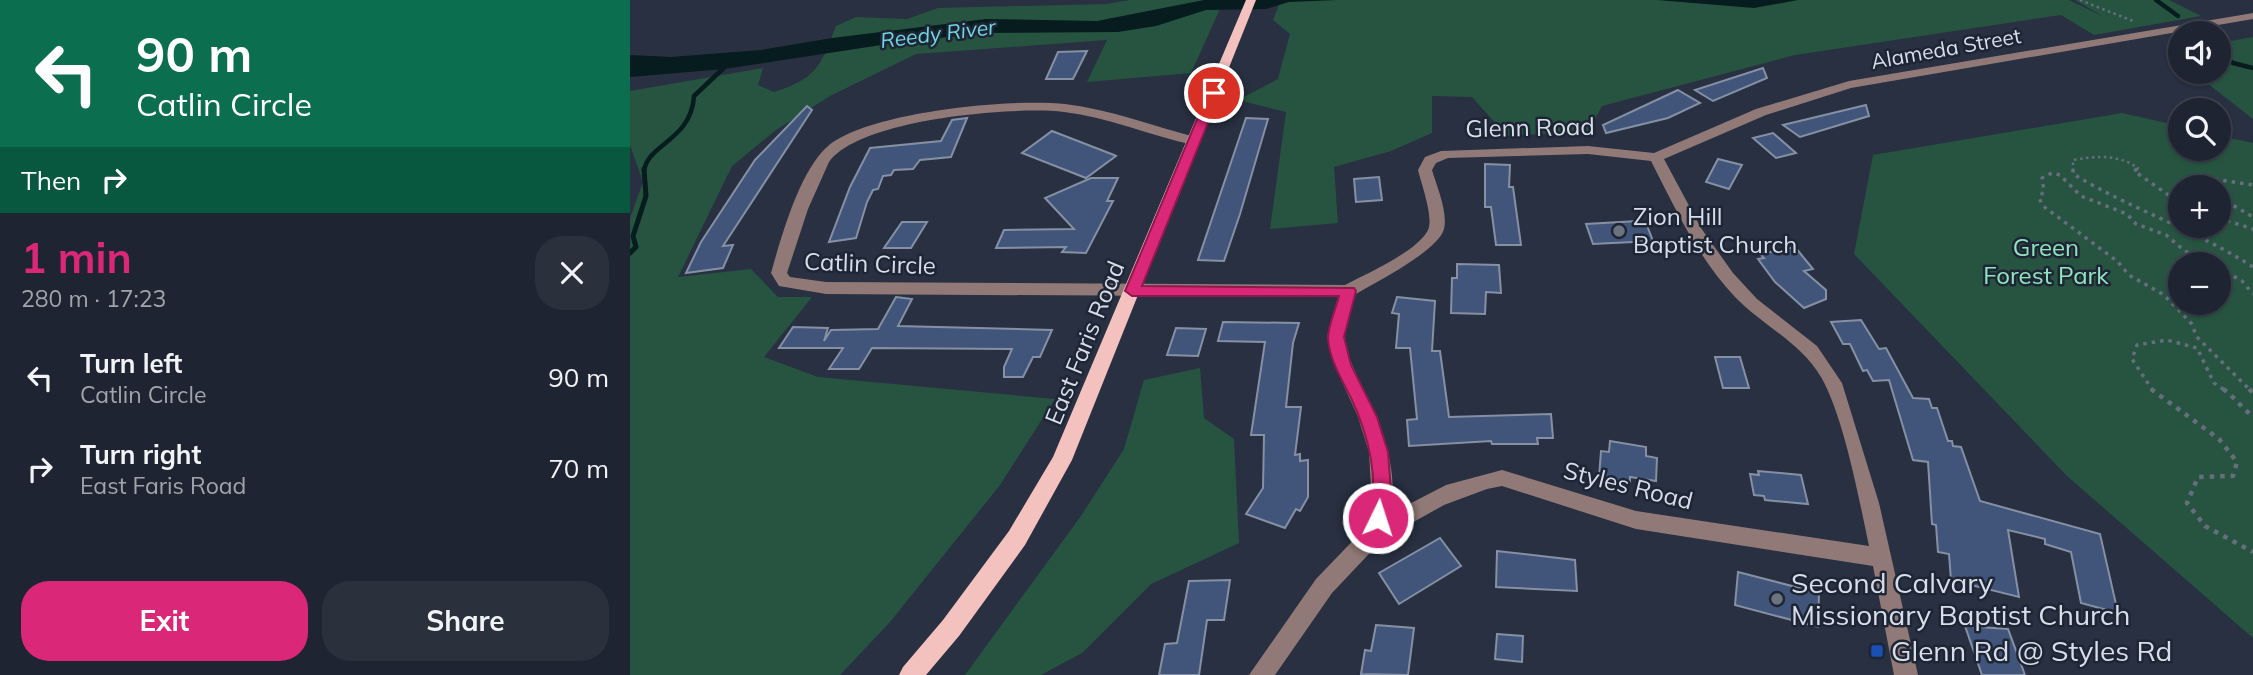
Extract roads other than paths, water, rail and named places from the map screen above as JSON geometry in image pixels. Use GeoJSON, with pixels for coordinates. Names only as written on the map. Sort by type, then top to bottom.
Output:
{"type":"FeatureCollection","features":[{"type":"Feature","properties":{"kind":"main road","name":"East Faris Road"},"geometry":{"type":"LineString","coordinates":[[911,675],[951,628],[1017,538],[1062,460],[1251,0]]}},
{"type":"Feature","properties":{"kind":"street","name":"Alameda Street"},"geometry":{"type":"LineString","coordinates":[[1656,157],[1761,112],[1813,94],[2253,16]]}},
{"type":"Feature","properties":{"kind":"street","name":"Catlin Circle"},"geometry":{"type":"LineString","coordinates":[[1194,141],[1155,133],[1081,111],[1048,106],[876,126],[843,139],[830,151],[788,242],[779,273],[785,282],[827,288],[1348,291]]}},
{"type":"Feature","properties":{"kind":"street","name":"Glenn Road"},"geometry":{"type":"LineString","coordinates":[[1348,291],[1417,251],[1436,232],[1437,217],[1424,170],[1435,157],[1588,150],[1656,157]]}},
{"type":"Feature","properties":{"kind":"street"},"geometry":{"type":"LineString","coordinates":[[1656,157],[1702,244],[1718,267],[1742,295],[1801,341],[1829,374],[1839,397],[1864,481],[1906,675]]}},
{"type":"Feature","properties":{"kind":"street"},"geometry":{"type":"LineString","coordinates":[[1261,675],[1324,586],[1374,533],[1382,504],[1379,452],[1368,417],[1343,365],[1336,337],[1348,291]]}},
{"type":"Feature","properties":{"kind":"street","name":"Styles Road"},"geometry":{"type":"LineString","coordinates":[[1374,533],[1468,485],[1502,478],[1636,520],[1881,558]]}},
{"type":"Feature","properties":{"kind":"water","name":"Reedy River"},"geometry":{"type":"Polygon","coordinates":[[[1204,0],[1338,0],[1289,2],[1266,9],[1206,10],[1156,26],[1118,32],[987,33],[901,42],[724,69],[630,77],[630,55],[671,57],[761,50],[832,38],[986,19],[1097,21],[1204,0]]]}},
{"type":"Feature","properties":{"kind":"water"},"geometry":{"type":"Polygon","coordinates":[[[1657,0],[1798,0],[1754,8],[1657,0]]]}},
{"type":"Feature","properties":{"kind":"waterway"},"geometry":{"type":"LineString","coordinates":[[2156,0],[2178,16]]}},
{"type":"Feature","properties":{"kind":"waterway"},"geometry":{"type":"LineString","coordinates":[[2231,62],[2253,68]]}},
{"type":"Feature","properties":{"kind":"waterway"},"geometry":{"type":"LineString","coordinates":[[644,171],[653,154],[685,123],[694,96],[729,63]]}},
{"type":"Feature","properties":{"kind":"waterway"},"geometry":{"type":"LineString","coordinates":[[630,253],[636,247],[633,236],[646,196],[644,171]]}},
{"type":"Feature","properties":{"kind":"place","name":"Zion Hill Baptist Church"},"geometry":{"type":"Point","coordinates":[1619,231]}},
{"type":"Feature","properties":{"kind":"place","name":"Second Calvary Missionary Baptist Church"},"geometry":{"type":"Point","coordinates":[1777,599]}},
{"type":"Feature","properties":{"kind":"place","name":"Glenn Rd @ Styles Rd"},"geometry":{"type":"Point","coordinates":[1877,651]}},
{"type":"Feature","properties":{"kind":"park label","name":"Green Forest Park"},"geometry":{"type":"Point","coordinates":[2046,262]}}]}
